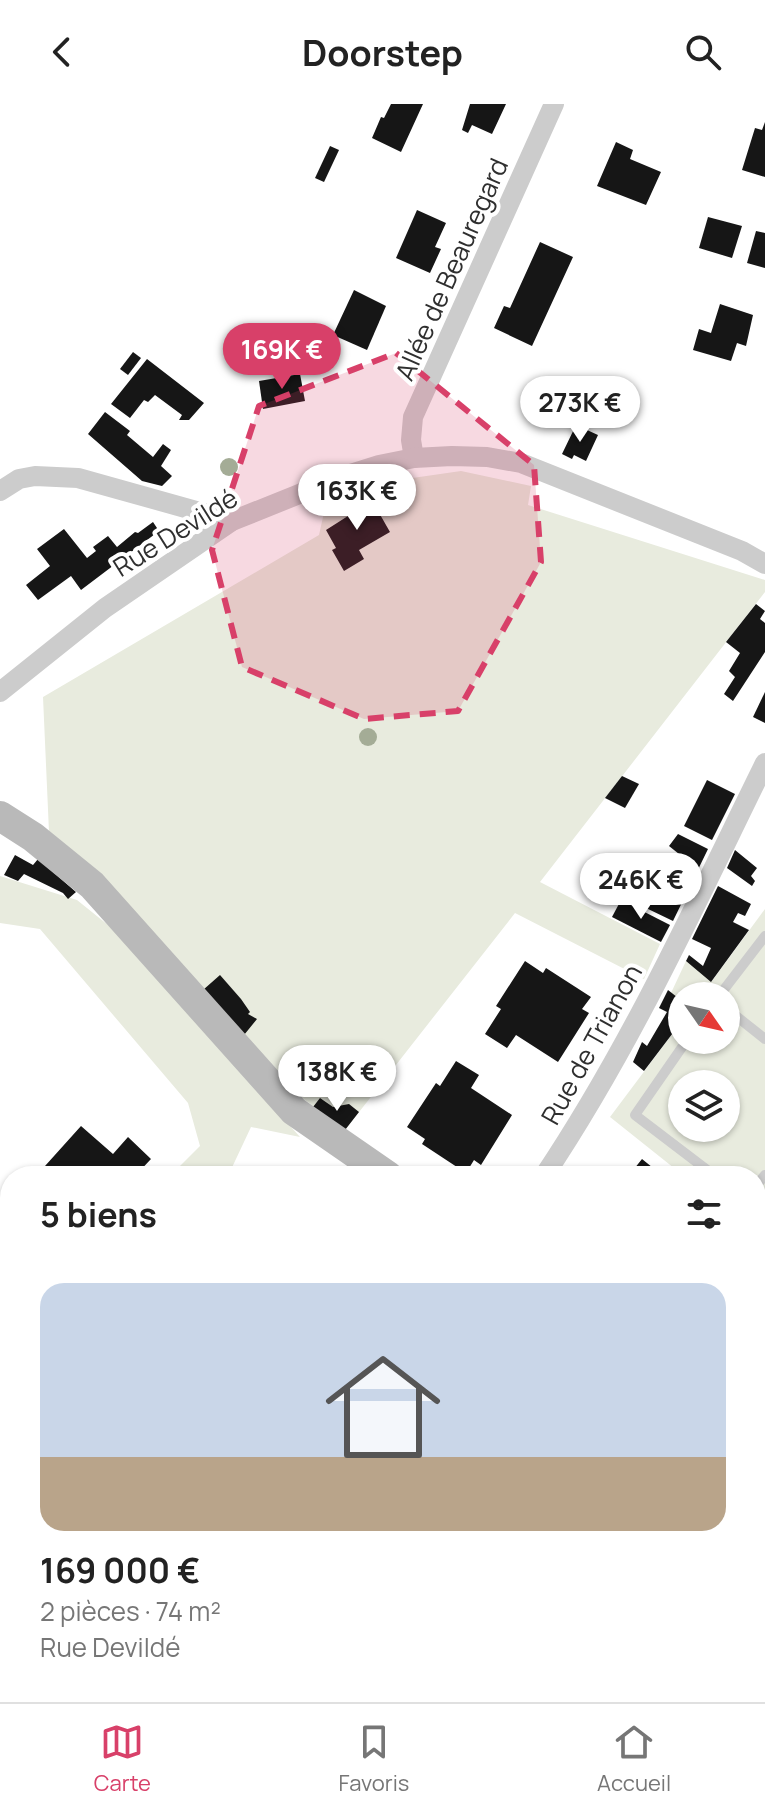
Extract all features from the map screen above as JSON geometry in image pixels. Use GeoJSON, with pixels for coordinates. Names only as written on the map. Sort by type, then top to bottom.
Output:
{"type":"FeatureCollection","features":[{"type":"Feature","properties":{"kind":"street","name":"Allée de Beauregard"},"geometry":{"type":"LineString","coordinates":[[414,458],[411,440],[413,417],[554,104]]}},
{"type":"Feature","properties":{"kind":"street","name":"Rue Devildé"},"geometry":{"type":"LineString","coordinates":[[0,692],[105,608],[232,521],[344,476],[414,458],[487,457],[521,463],[742,551],[765,564]]}},
{"type":"Feature","properties":{"kind":"street"},"geometry":{"type":"LineString","coordinates":[[0,491],[19,479],[35,476],[78,478],[232,521]]}},
{"type":"Feature","properties":{"kind":"street","name":"Rue de Trianon"},"geometry":{"type":"LineString","coordinates":[[551,1166],[584,1117],[665,966],[765,763]]}},
{"type":"Feature","properties":{"kind":"street"},"geometry":{"type":"LineString","coordinates":[[0,816],[33,837],[92,885],[294,1111],[374,1166]]}},
{"type":"Feature","properties":{"kind":"lane"},"geometry":{"type":"LineString","coordinates":[[730,982],[765,936]]}},
{"type":"Feature","properties":{"kind":"lane"},"geometry":{"type":"LineString","coordinates":[[740,1019],[765,1039]]}},
{"type":"Feature","properties":{"kind":"lane"},"geometry":{"type":"LineString","coordinates":[[677,1054],[635,1115],[702,1166]]}},
{"type":"Feature","properties":{"kind":"highlighted area"},"geometry":{"type":"Polygon","coordinates":[[[396,353],[534,465],[541,562],[458,711],[364,719],[242,667],[212,550],[259,406],[396,353]]]}},
{"type":"Feature","properties":{"kind":"shaded area"},"geometry":{"type":"Polygon","coordinates":[[[461,471],[531,486],[528,505],[765,580],[765,592],[540,882],[660,944],[644,979],[515,913],[345,1130],[301,1097],[49,832],[43,697],[319,535],[327,499],[364,485],[461,471]]]}},
{"type":"Feature","properties":{"kind":"shaded area"},"geometry":{"type":"Polygon","coordinates":[[[0,876],[77,900],[113,929],[300,1137],[251,1127],[233,1166],[180,1166],[200,1146],[188,1103],[40,929],[0,923],[0,876]]]}},
{"type":"Feature","properties":{"kind":"shaded area"},"geometry":{"type":"Polygon","coordinates":[[[765,909],[765,1166],[671,1166],[610,1117],[668,1040],[668,1054],[740,1054],[740,982],[676,982],[686,961],[712,981],[765,909]]]}},
{"type":"Feature","properties":{"kind":"building"},"geometry":{"type":"Polygon","coordinates":[[[391,104],[423,104],[401,152],[372,138],[391,104]]]}},
{"type":"Feature","properties":{"kind":"building"},"geometry":{"type":"Polygon","coordinates":[[[470,104],[506,104],[492,134],[472,125],[468,133],[462,130],[470,104]]]}},
{"type":"Feature","properties":{"kind":"building"},"geometry":{"type":"Polygon","coordinates":[[[765,122],[765,177],[742,170],[755,128],[762,130],[765,122]]]}},
{"type":"Feature","properties":{"kind":"building"},"geometry":{"type":"Polygon","coordinates":[[[616,142],[633,150],[630,159],[661,172],[646,205],[597,186],[616,142]]]}},
{"type":"Feature","properties":{"kind":"building"},"geometry":{"type":"Polygon","coordinates":[[[330,146],[339,150],[324,182],[315,178],[330,146]]]}},
{"type":"Feature","properties":{"kind":"building"},"geometry":{"type":"Polygon","coordinates":[[[417,210],[446,223],[435,247],[441,249],[430,273],[396,258],[417,210]]]}},
{"type":"Feature","properties":{"kind":"building"},"geometry":{"type":"Polygon","coordinates":[[[708,217],[742,226],[732,258],[699,248],[708,217]]]}},
{"type":"Feature","properties":{"kind":"building"},"geometry":{"type":"Polygon","coordinates":[[[756,231],[765,233],[765,268],[747,263],[756,231]]]}},
{"type":"Feature","properties":{"kind":"building"},"geometry":{"type":"Polygon","coordinates":[[[540,242],[573,257],[532,346],[494,328],[504,306],[510,308],[540,242]]]}},
{"type":"Feature","properties":{"kind":"building"},"geometry":{"type":"Polygon","coordinates":[[[354,290],[386,306],[367,350],[333,335],[354,290]]]}},
{"type":"Feature","properties":{"kind":"building"},"geometry":{"type":"Polygon","coordinates":[[[720,304],[753,315],[746,346],[737,343],[731,361],[693,350],[699,329],[711,333],[720,304]]]}},
{"type":"Feature","properties":{"kind":"building"},"geometry":{"type":"Polygon","coordinates":[[[133,352],[141,358],[128,375],[120,369],[133,352]]]}},
{"type":"Feature","properties":{"kind":"building"},"geometry":{"type":"Polygon","coordinates":[[[147,359],[204,403],[189,420],[179,420],[182,415],[155,395],[148,402],[144,400],[130,418],[111,404],[147,359]]]}},
{"type":"Feature","properties":{"kind":"building"},"geometry":{"type":"Polygon","coordinates":[[[300,374],[305,401],[263,409],[259,381],[300,374]]]}},
{"type":"Feature","properties":{"kind":"building"},"geometry":{"type":"Polygon","coordinates":[[[105,412],[130,431],[127,435],[153,457],[163,444],[171,450],[161,466],[172,476],[162,486],[142,481],[88,434],[105,412]]]}},
{"type":"Feature","properties":{"kind":"building"},"geometry":{"type":"Polygon","coordinates":[[[576,425],[598,435],[586,461],[562,454],[576,425]]]}},
{"type":"Feature","properties":{"kind":"building"},"geometry":{"type":"Polygon","coordinates":[[[366,490],[390,532],[359,550],[364,559],[344,571],[332,550],[336,548],[326,530],[359,509],[353,498],[366,490]]]}},
{"type":"Feature","properties":{"kind":"building"},"geometry":{"type":"Polygon","coordinates":[[[153,522],[159,531],[81,590],[71,576],[38,600],[26,585],[50,566],[37,549],[64,529],[87,558],[96,551],[93,547],[108,536],[117,547],[153,522]]]}},
{"type":"Feature","properties":{"kind":"building"},"geometry":{"type":"Polygon","coordinates":[[[756,604],[765,611],[760,619],[765,623],[765,652],[733,701],[724,694],[735,677],[729,671],[740,653],[726,642],[756,604]]]}},
{"type":"Feature","properties":{"kind":"building"},"geometry":{"type":"Polygon","coordinates":[[[765,692],[765,723],[753,717],[765,692]]]}},
{"type":"Feature","properties":{"kind":"building"},"geometry":{"type":"Polygon","coordinates":[[[622,776],[639,784],[625,808],[605,798],[622,776]]]}},
{"type":"Feature","properties":{"kind":"building"},"geometry":{"type":"Polygon","coordinates":[[[707,780],[735,794],[712,840],[684,826],[707,780]]]}},
{"type":"Feature","properties":{"kind":"building"},"geometry":{"type":"Polygon","coordinates":[[[678,834],[708,849],[673,921],[646,908],[659,883],[664,885],[679,854],[669,846],[678,834]]]}},
{"type":"Feature","properties":{"kind":"building"},"geometry":{"type":"Polygon","coordinates":[[[735,850],[757,868],[751,876],[755,881],[752,886],[727,868],[735,850]]]}},
{"type":"Feature","properties":{"kind":"building"},"geometry":{"type":"Polygon","coordinates":[[[15,855],[33,865],[38,859],[76,892],[68,899],[63,893],[24,874],[18,881],[4,875],[15,855]]]}},
{"type":"Feature","properties":{"kind":"building"},"geometry":{"type":"Polygon","coordinates":[[[718,886],[751,904],[745,916],[738,913],[733,922],[749,930],[711,982],[686,961],[689,955],[703,966],[711,948],[692,939],[718,886]]]}},
{"type":"Feature","properties":{"kind":"building"},"geometry":{"type":"Polygon","coordinates":[[[621,900],[670,925],[661,942],[612,917],[621,900]]]}},
{"type":"Feature","properties":{"kind":"building"},"geometry":{"type":"Polygon","coordinates":[[[525,961],[543,973],[546,968],[591,997],[582,1009],[589,1013],[558,1062],[516,1035],[507,1048],[485,1034],[501,1009],[496,1006],[525,961]]]}},
{"type":"Feature","properties":{"kind":"building"},"geometry":{"type":"Polygon","coordinates":[[[220,975],[241,999],[250,1012],[248,1014],[257,1019],[244,1035],[203,990],[220,975]]]}},
{"type":"Feature","properties":{"kind":"building"},"geometry":{"type":"Polygon","coordinates":[[[668,990],[668,1039],[644,1071],[633,1062],[642,1042],[647,1046],[667,1012],[659,1008],[668,990]]]}},
{"type":"Feature","properties":{"kind":"building"},"geometry":{"type":"Polygon","coordinates":[[[456,1061],[479,1075],[471,1088],[512,1115],[481,1165],[474,1160],[470,1166],[455,1166],[422,1144],[425,1139],[407,1127],[436,1083],[440,1086],[456,1061]]]}},
{"type":"Feature","properties":{"kind":"building"},"geometry":{"type":"Polygon","coordinates":[[[320,1098],[333,1107],[349,1104],[359,1112],[345,1130],[313,1107],[320,1098]]]}},
{"type":"Feature","properties":{"kind":"building"},"geometry":{"type":"Polygon","coordinates":[[[81,1126],[113,1154],[128,1137],[151,1159],[144,1166],[45,1166],[81,1126]]]}},
{"type":"Feature","properties":{"kind":"building"},"geometry":{"type":"Polygon","coordinates":[[[642,1159],[651,1166],[636,1166],[642,1159]]]}}]}
